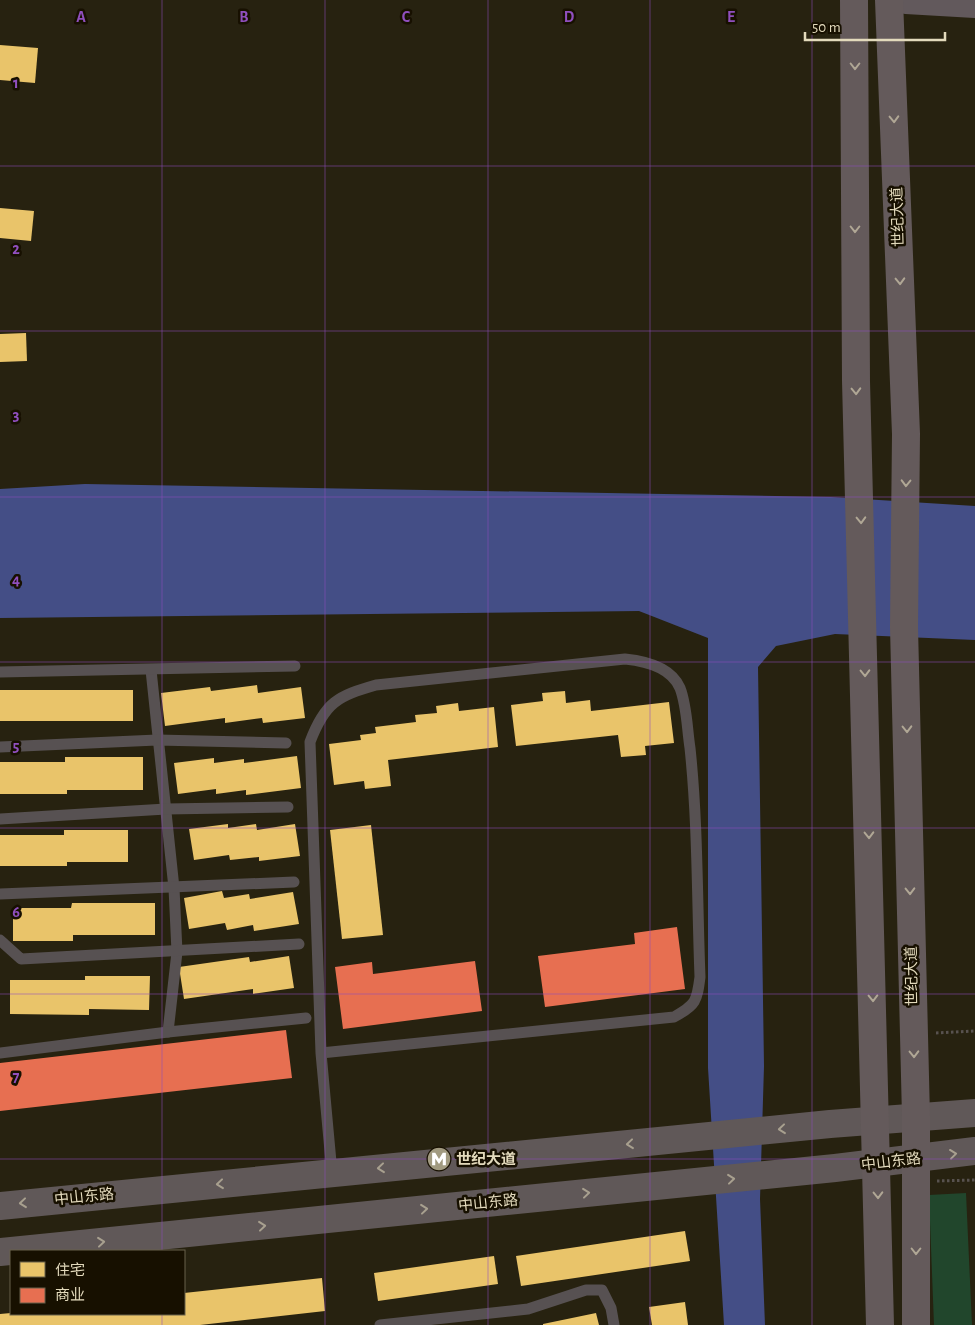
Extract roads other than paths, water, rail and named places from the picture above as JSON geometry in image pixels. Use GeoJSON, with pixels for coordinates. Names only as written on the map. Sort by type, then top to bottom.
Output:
{"type":"FeatureCollection","features":[{"type":"Feature","properties":{"kind":"highway"},"geometry":{"type":"LineString","coordinates":[[854,0],[856,371],[864,624],[880,1325]]}},
{"type":"Feature","properties":{"kind":"highway","name":"世纪大道"},"geometry":{"type":"LineString","coordinates":[[889,0],[906,434],[904,628],[916,1117],[916,1325]]}},
{"type":"Feature","properties":{"kind":"main road"},"geometry":{"type":"LineString","coordinates":[[906,0],[975,4]]}},
{"type":"Feature","properties":{"kind":"main road","name":"中山东路"},"geometry":{"type":"LineString","coordinates":[[0,1206],[830,1124],[975,1113]]}},
{"type":"Feature","properties":{"kind":"main road","name":"中山东路"},"geometry":{"type":"LineString","coordinates":[[20,1250],[682,1184],[975,1151]]}},
{"type":"Feature","properties":{"kind":"lane"},"geometry":{"type":"LineString","coordinates":[[322,1053],[674,1017],[692,1008],[698,995],[700,977],[692,775],[685,710],[679,686],[664,670],[646,661],[625,659],[376,685],[343,694],[332,702],[310,742],[322,1053],[332,1173]]}},
{"type":"Feature","properties":{"kind":"lane"},"geometry":{"type":"LineString","coordinates":[[0,672],[295,666]]}},
{"type":"Feature","properties":{"kind":"lane"},"geometry":{"type":"LineString","coordinates":[[151,670],[174,888],[177,952],[168,1032]]}},
{"type":"Feature","properties":{"kind":"lane"},"geometry":{"type":"LineString","coordinates":[[0,747],[157,740],[286,743]]}},
{"type":"Feature","properties":{"kind":"lane"},"geometry":{"type":"LineString","coordinates":[[0,820],[166,809],[288,807]]}},
{"type":"Feature","properties":{"kind":"lane"},"geometry":{"type":"LineString","coordinates":[[0,894],[294,882]]}},
{"type":"Feature","properties":{"kind":"lane"},"geometry":{"type":"LineString","coordinates":[[0,940],[21,959],[299,944]]}},
{"type":"Feature","properties":{"kind":"lane"},"geometry":{"type":"LineString","coordinates":[[0,1053],[168,1032],[306,1018]]}},
{"type":"Feature","properties":{"kind":"lane"},"geometry":{"type":"LineString","coordinates":[[380,1325],[448,1321],[528,1309],[586,1290],[602,1290],[611,1308],[614,1325]]}},
{"type":"Feature","properties":{"kind":"water"},"geometry":{"type":"Polygon","coordinates":[[[85,484],[831,497],[975,506],[975,640],[835,634],[776,646],[758,667],[764,1066],[760,1199],[765,1325],[724,1325],[708,1068],[708,638],[639,611],[0,618],[0,489],[85,484]]]}},
{"type":"Feature","properties":{"kind":"place","name":"世纪大道"},"geometry":{"type":"Point","coordinates":[439,1159]}}]}
